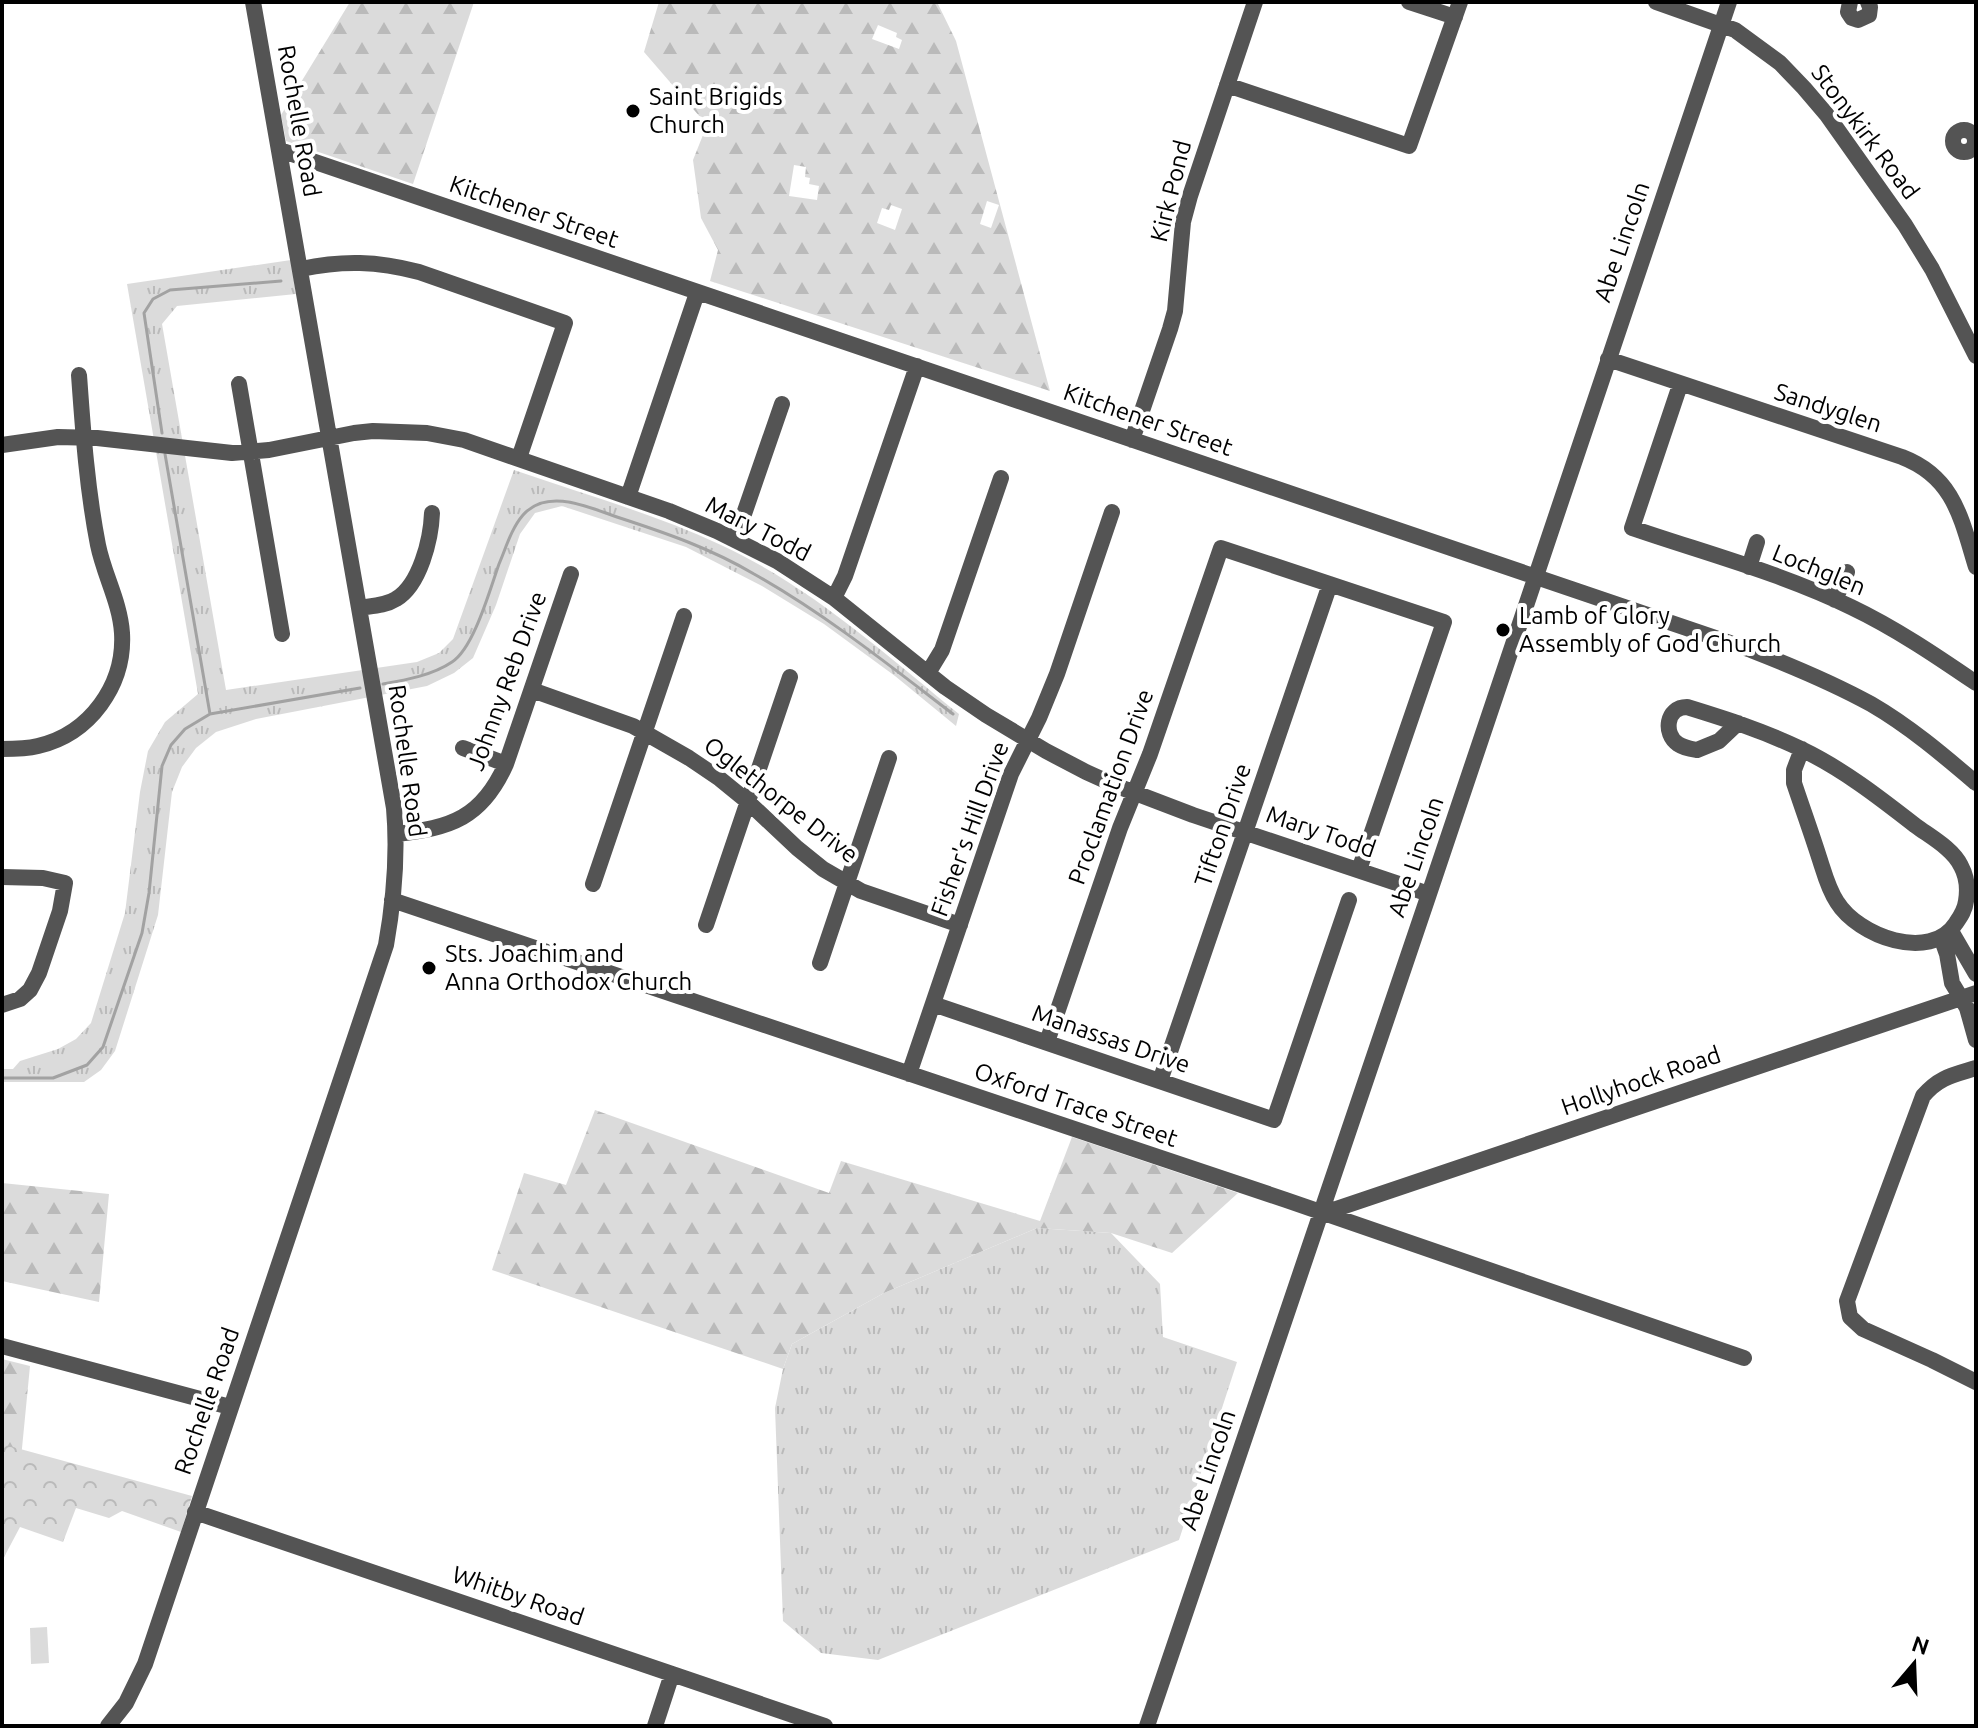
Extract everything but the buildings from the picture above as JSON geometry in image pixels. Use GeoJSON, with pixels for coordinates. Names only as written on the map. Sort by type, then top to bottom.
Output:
{"type":"FeatureCollection","features":[{"type":"Feature","properties":{"kind":"street","name":"Rochelle Road"},"geometry":{"type":"LineString","coordinates":[[108,1726],[126,1703],[145,1664],[386,945],[392,900],[396,834],[394,808],[253,2]]}},
{"type":"Feature","properties":{"kind":"street","name":"Kirk Pond"},"geometry":{"type":"LineString","coordinates":[[1132,440],[1170,329],[1176,301],[1183,222],[1255,2]]}},
{"type":"Feature","properties":{"kind":"street"},"geometry":{"type":"LineString","coordinates":[[1227,85],[1409,146],[1457,10],[1409,2]]}},
{"type":"Feature","properties":{"kind":"street","name":"Stonykirk Road"},"geometry":{"type":"LineString","coordinates":[[1656,2],[1746,37],[1780,63],[1827,115],[1912,236],[1976,356]]}},
{"type":"Feature","properties":{"kind":"street","name":"Abe Lincoln"},"geometry":{"type":"LineString","coordinates":[[1147,1726],[1729,2]]}},
{"type":"Feature","properties":{"kind":"street"},"geometry":{"type":"LineString","coordinates":[[1850,2],[1848,12],[1858,20],[1869,15],[1868,2]]}},
{"type":"Feature","properties":{"kind":"street","name":"Kitchener Street"},"geometry":{"type":"LineString","coordinates":[[280,150],[1751,650],[1872,705],[1929,743],[1976,783]]}},
{"type":"Feature","properties":{"kind":"street"},"geometry":{"type":"LineString","coordinates":[[301,269],[352,262],[397,267],[565,323],[519,458]]}},
{"type":"Feature","properties":{"kind":"street"},"geometry":{"type":"LineString","coordinates":[[628,497],[697,293]]}},
{"type":"Feature","properties":{"kind":"street","name":"Sandyglen"},"geometry":{"type":"LineString","coordinates":[[1608,359],[1919,465],[1935,476],[1958,507],[1976,567]]}},
{"type":"Feature","properties":{"kind":"street"},"geometry":{"type":"LineString","coordinates":[[834,598],[845,576],[917,366]]}},
{"type":"Feature","properties":{"kind":"street"},"geometry":{"type":"LineString","coordinates":[[2,749],[41,746],[76,729],[103,704],[121,664],[119,613],[98,546],[83,437],[79,375]]}},
{"type":"Feature","properties":{"kind":"street"},"geometry":{"type":"LineString","coordinates":[[239,384],[282,634]]}},
{"type":"Feature","properties":{"kind":"street","name":"Lochglen"},"geometry":{"type":"LineString","coordinates":[[1680,385],[1632,528],[1835,600],[1893,629],[1976,683]]}},
{"type":"Feature","properties":{"kind":"street"},"geometry":{"type":"LineString","coordinates":[[735,540],[782,404]]}},
{"type":"Feature","properties":{"kind":"street","name":"Mary Todd"},"geometry":{"type":"LineString","coordinates":[[2,445],[58,437],[83,437],[212,451],[251,452],[373,431],[427,433],[464,440],[669,511],[777,561],[834,598],[976,708],[1086,772],[1134,793],[1429,894]]}},
{"type":"Feature","properties":{"kind":"street"},"geometry":{"type":"LineString","coordinates":[[928,673],[942,650],[1001,478]]}},
{"type":"Feature","properties":{"kind":"street","name":"Fisher's Hill Drive"},"geometry":{"type":"LineString","coordinates":[[909,1074],[1011,774],[1057,674],[1112,512]]}},
{"type":"Feature","properties":{"kind":"street"},"geometry":{"type":"LineString","coordinates":[[359,608],[395,600],[410,586],[431,534],[432,513]]}},
{"type":"Feature","properties":{"kind":"street"},"geometry":{"type":"LineString","coordinates":[[1749,567],[1757,542]]}},
{"type":"Feature","properties":{"kind":"street","name":"Proclamation Drive"},"geometry":{"type":"LineString","coordinates":[[1047,1042],[1221,548],[1330,584]]}},
{"type":"Feature","properties":{"kind":"street"},"geometry":{"type":"LineString","coordinates":[[1835,600],[1847,572]]}},
{"type":"Feature","properties":{"kind":"street","name":"Johnny Reb Drive"},"geometry":{"type":"LineString","coordinates":[[396,834],[446,825],[471,812],[492,792],[506,764],[571,574]]}},
{"type":"Feature","properties":{"kind":"street"},"geometry":{"type":"LineString","coordinates":[[1330,584],[1444,622],[1359,870]]}},
{"type":"Feature","properties":{"kind":"street","name":"Tifton Drive"},"geometry":{"type":"LineString","coordinates":[[1160,1081],[1330,584]]}},
{"type":"Feature","properties":{"kind":"street"},"geometry":{"type":"LineString","coordinates":[[593,884],[684,616]]}},
{"type":"Feature","properties":{"kind":"street"},"geometry":{"type":"LineString","coordinates":[[706,925],[790,677]]}},
{"type":"Feature","properties":{"kind":"street","name":"Oglethorpe Drive"},"geometry":{"type":"LineString","coordinates":[[532,690],[645,732],[689,758],[747,801],[823,869],[869,894],[960,925]]}},
{"type":"Feature","properties":{"kind":"street"},"geometry":{"type":"LineString","coordinates":[[1738,723],[1802,749],[1837,769],[1949,851],[1960,863],[1971,903],[1946,934],[1922,942],[1890,940],[1853,920],[1837,903],[1794,783],[1794,770],[1802,749]]}},
{"type":"Feature","properties":{"kind":"street"},"geometry":{"type":"LineString","coordinates":[[463,748],[506,764]]}},
{"type":"Feature","properties":{"kind":"street"},"geometry":{"type":"LineString","coordinates":[[820,963],[889,758]]}},
{"type":"Feature","properties":{"kind":"street"},"geometry":{"type":"LineString","coordinates":[[2,877],[43,878],[65,883],[60,911],[39,973],[30,990],[20,999],[2,1005]]}},
{"type":"Feature","properties":{"kind":"street","name":"Oxford Trace Street"},"geometry":{"type":"LineString","coordinates":[[392,900],[1498,1272],[1744,1358]]}},
{"type":"Feature","properties":{"kind":"street","name":"Manassas Drive"},"geometry":{"type":"LineString","coordinates":[[933,1004],[1274,1120],[1349,900]]}},
{"type":"Feature","properties":{"kind":"street"},"geometry":{"type":"LineString","coordinates":[[1946,934],[1964,953],[1976,974]]}},
{"type":"Feature","properties":{"kind":"street"},"geometry":{"type":"LineString","coordinates":[[1946,934],[1952,983],[1968,995],[1967,1008],[1976,1040]]}},
{"type":"Feature","properties":{"kind":"street"},"geometry":{"type":"LineString","coordinates":[[1948,959],[1964,953]]}},
{"type":"Feature","properties":{"kind":"street","name":"Hollyhock Road"},"geometry":{"type":"LineString","coordinates":[[1320,1213],[1968,995]]}},
{"type":"Feature","properties":{"kind":"street"},"geometry":{"type":"LineString","coordinates":[[1976,1068],[1942,1079],[1923,1096],[1847,1301],[1850,1317],[1863,1329],[1976,1382]]}},
{"type":"Feature","properties":{"kind":"street"},"geometry":{"type":"LineString","coordinates":[[2,1346],[230,1407]]}},
{"type":"Feature","properties":{"kind":"street","name":"Whitby Road"},"geometry":{"type":"LineString","coordinates":[[195,1512],[825,1726]]}},
{"type":"Feature","properties":{"kind":"street"},"geometry":{"type":"LineString","coordinates":[[655,1726],[672,1674]]}},
{"type":"Feature","properties":{"kind":"green space"},"geometry":{"type":"Polygon","coordinates":[[[350,2],[474,2],[413,184],[286,141],[281,115],[350,2]]]}},
{"type":"Feature","properties":{"kind":"green space"},"geometry":{"type":"Polygon","coordinates":[[[659,2],[937,2],[956,41],[1050,391],[710,281],[718,250],[701,218],[693,160],[707,125],[644,52],[659,2]],[[878,25],[872,39],[899,49],[902,40],[896,37],[897,33],[878,25]],[[794,165],[789,196],[817,200],[819,186],[809,184],[810,178],[805,177],[806,167],[794,165]],[[987,201],[980,224],[991,228],[999,205],[987,201]],[[891,205],[889,210],[882,208],[877,223],[895,230],[902,209],[891,205]]]}},
{"type":"Feature","properties":{"kind":"green space"},"geometry":{"type":"Polygon","coordinates":[[[291,260],[296,294],[177,306],[162,324],[226,690],[417,662],[439,653],[453,639],[514,470],[671,524],[754,562],[816,600],[903,668],[959,714],[956,726],[824,624],[762,586],[686,547],[562,506],[535,513],[520,534],[496,605],[473,658],[454,673],[427,686],[256,719],[216,732],[196,748],[182,767],[172,792],[158,915],[115,1051],[101,1070],[84,1082],[2,1082],[2,1069],[13,1069],[20,1061],[58,1049],[76,1039],[91,1023],[125,913],[148,751],[165,722],[198,694],[127,284],[291,260]]]}},
{"type":"Feature","properties":{"kind":"green space"},"geometry":{"type":"Polygon","coordinates":[[[595,1110],[829,1193],[841,1161],[1040,1221],[1072,1137],[1238,1193],[1172,1253],[1111,1233],[1037,1228],[884,1293],[792,1344],[783,1369],[492,1270],[524,1173],[566,1185],[595,1110]]]}},
{"type":"Feature","properties":{"kind":"green space"},"geometry":{"type":"Polygon","coordinates":[[[2,1183],[109,1194],[99,1302],[2,1281],[2,1183]]]}},
{"type":"Feature","properties":{"kind":"green space"},"geometry":{"type":"Polygon","coordinates":[[[1037,1228],[1111,1233],[1160,1284],[1163,1337],[1237,1362],[1179,1540],[878,1660],[821,1653],[783,1621],[775,1408],[792,1344],[884,1293],[1037,1228]]]}},
{"type":"Feature","properties":{"kind":"green space"},"geometry":{"type":"Polygon","coordinates":[[[2,1359],[30,1366],[19,1479],[2,1561],[2,1359]]]}},
{"type":"Feature","properties":{"kind":"green space"},"geometry":{"type":"Polygon","coordinates":[[[2,1444],[192,1496],[181,1532],[122,1511],[109,1518],[76,1508],[63,1542],[20,1527],[2,1561],[2,1444]]]}},
{"type":"Feature","properties":{"kind":"green space"},"geometry":{"type":"Polygon","coordinates":[[[47,1627],[49,1663],[31,1664],[30,1628],[47,1627]]]}},
{"type":"Feature","properties":{"kind":"waterway"},"geometry":{"type":"LineString","coordinates":[[162,433],[144,313],[153,299],[170,290],[281,281]]}},
{"type":"Feature","properties":{"kind":"waterway"},"geometry":{"type":"LineString","coordinates":[[165,454],[210,714]]}},
{"type":"Feature","properties":{"kind":"waterway"},"geometry":{"type":"LineString","coordinates":[[383,684],[428,674],[445,667],[460,655],[474,631],[519,520],[533,507],[557,501],[583,505],[654,530],[738,565],[831,623],[953,714]]}},
{"type":"Feature","properties":{"kind":"waterway"},"geometry":{"type":"LineString","coordinates":[[2,1078],[53,1078],[87,1065],[103,1047],[142,933],[162,766],[171,745],[185,729],[210,714],[360,688]]}},
{"type":"Feature","properties":{"kind":"place","name":"Saint Brigids Church"},"geometry":{"type":"Point","coordinates":[633,111]}},
{"type":"Feature","properties":{"kind":"place","name":"Lamb of Glory Assembly of God Church"},"geometry":{"type":"Point","coordinates":[1503,630]}},
{"type":"Feature","properties":{"kind":"place","name":"Sts. Joachim and Anna Orthodox Church"},"geometry":{"type":"Point","coordinates":[429,968]}}]}
